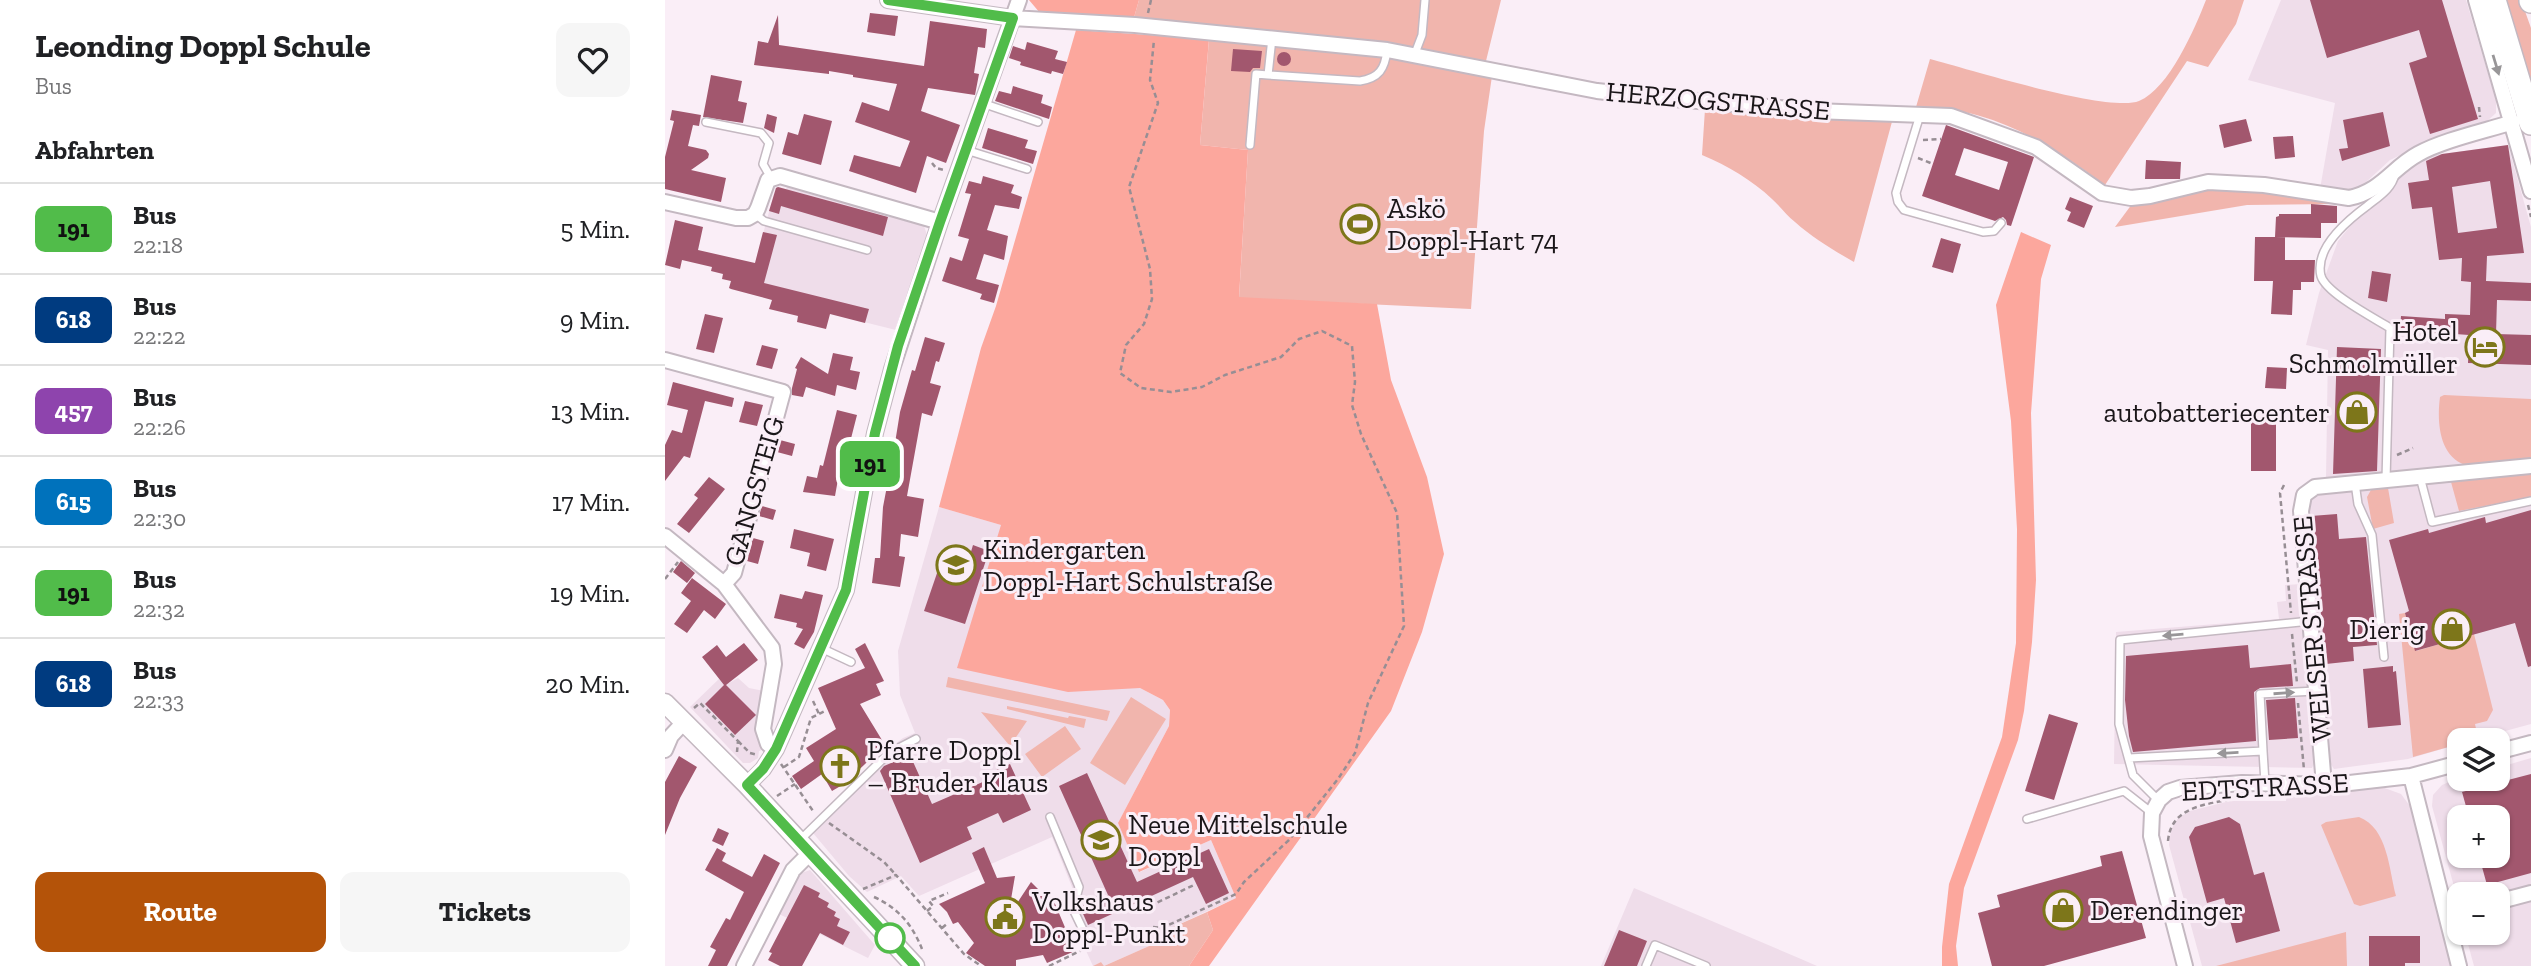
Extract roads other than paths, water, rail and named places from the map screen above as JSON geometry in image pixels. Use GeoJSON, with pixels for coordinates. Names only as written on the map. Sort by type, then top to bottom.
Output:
{"type":"FeatureCollection","features":[{"type":"Feature","properties":{"kind":"main road"},"geometry":{"type":"LineString","coordinates":[[2494,0],[2522,123]]}},
{"type":"Feature","properties":{"kind":"street","name":"HERZOGSTRASSE"},"geometry":{"type":"LineString","coordinates":[[888,0],[943,4],[1013,18],[1155,27],[1387,50],[1597,91],[1814,111],[1951,116],[2036,146],[2102,193],[2131,198],[2207,182],[2264,185],[2349,198],[2368,191],[2425,150],[2522,123]]}},
{"type":"Feature","properties":{"kind":"street"},"geometry":{"type":"LineString","coordinates":[[747,785],[763,769],[776,749],[846,590],[882,405],[905,323],[1019,0]]}},
{"type":"Feature","properties":{"kind":"street"},"geometry":{"type":"LineString","coordinates":[[2476,0],[2522,123],[2531,191]]}},
{"type":"Feature","properties":{"kind":"street"},"geometry":{"type":"LineString","coordinates":[[665,203],[736,218],[748,218],[755,214],[763,188],[771,178],[780,176],[940,222]]}},
{"type":"Feature","properties":{"kind":"street","name":"GANGSTEIG"},"geometry":{"type":"LineString","coordinates":[[665,360],[783,392],[734,573],[724,584]]}},
{"type":"Feature","properties":{"kind":"street","name":"WELSER STRASSE"},"geometry":{"type":"LineString","coordinates":[[2324,785],[2301,501],[2308,490],[2315,487],[2531,466]]}},
{"type":"Feature","properties":{"kind":"street"},"geometry":{"type":"LineString","coordinates":[[665,537],[724,584],[766,639],[775,656],[763,729],[768,744],[776,749]]}},
{"type":"Feature","properties":{"kind":"street"},"geometry":{"type":"LineString","coordinates":[[665,703],[687,717],[804,848],[915,966]]}},
{"type":"Feature","properties":{"kind":"street"},"geometry":{"type":"LineString","coordinates":[[665,750],[671,736],[687,717]]}},
{"type":"Feature","properties":{"kind":"street"},"geometry":{"type":"LineString","coordinates":[[2510,749],[2531,743]]}},
{"type":"Feature","properties":{"kind":"street","name":"EDTSTRASSE"},"geometry":{"type":"LineString","coordinates":[[2185,966],[2151,836],[2156,807],[2168,792],[2180,788],[2265,784],[2324,785],[2411,776],[2447,766]]}},
{"type":"Feature","properties":{"kind":"street"},"geometry":{"type":"LineString","coordinates":[[2411,776],[2447,897]]}},
{"type":"Feature","properties":{"kind":"street"},"geometry":{"type":"LineString","coordinates":[[744,966],[804,848]]}},
{"type":"Feature","properties":{"kind":"street"},"geometry":{"type":"LineString","coordinates":[[2510,899],[2531,893]]}},
{"type":"Feature","properties":{"kind":"street"},"geometry":{"type":"LineString","coordinates":[[2456,945],[2459,966]]}},
{"type":"Feature","properties":{"kind":"lane"},"geometry":{"type":"LineString","coordinates":[[1414,55],[1422,35],[1425,0]]}},
{"type":"Feature","properties":{"kind":"lane"},"geometry":{"type":"LineString","coordinates":[[1268,75],[1272,38]]}},
{"type":"Feature","properties":{"kind":"lane"},"geometry":{"type":"LineString","coordinates":[[1250,145],[1257,74],[1360,81],[1372,79],[1384,68],[1387,50]]}},
{"type":"Feature","properties":{"kind":"lane"},"geometry":{"type":"LineString","coordinates":[[982,103],[1038,122]]}},
{"type":"Feature","properties":{"kind":"lane"},"geometry":{"type":"LineString","coordinates":[[1920,114],[1896,193],[1898,202],[1905,209],[1983,232],[1994,231],[2001,223]]}},
{"type":"Feature","properties":{"kind":"lane"},"geometry":{"type":"LineString","coordinates":[[706,121],[761,133],[769,143],[763,164],[771,178]]}},
{"type":"Feature","properties":{"kind":"lane"},"geometry":{"type":"LineString","coordinates":[[965,150],[1027,169]]}},
{"type":"Feature","properties":{"kind":"lane"},"geometry":{"type":"LineString","coordinates":[[2385,480],[2390,328],[2333,291],[2321,276],[2321,266],[2327,248],[2335,236],[2356,214],[2388,188],[2395,173]]}},
{"type":"Feature","properties":{"kind":"lane"},"geometry":{"type":"LineString","coordinates":[[755,214],[764,221],[867,250]]}},
{"type":"Feature","properties":{"kind":"lane"},"geometry":{"type":"LineString","coordinates":[[2420,477],[2432,522],[2531,501]]}},
{"type":"Feature","properties":{"kind":"lane"},"geometry":{"type":"LineString","coordinates":[[2355,483],[2358,504],[2372,535],[2384,657]]}},
{"type":"Feature","properties":{"kind":"lane"},"geometry":{"type":"LineString","coordinates":[[2156,807],[2133,775],[2119,724],[2120,640],[2311,621]]}},
{"type":"Feature","properties":{"kind":"lane"},"geometry":{"type":"LineString","coordinates":[[821,649],[851,662]]}},
{"type":"Feature","properties":{"kind":"lane"},"geometry":{"type":"LineString","coordinates":[[2265,784],[2260,694],[2316,691]]}},
{"type":"Feature","properties":{"kind":"lane"},"geometry":{"type":"LineString","coordinates":[[804,848],[889,753],[916,738]]}},
{"type":"Feature","properties":{"kind":"lane"},"geometry":{"type":"LineString","coordinates":[[2129,758],[2263,751]]}},
{"type":"Feature","properties":{"kind":"lane"},"geometry":{"type":"LineString","coordinates":[[2027,819],[2124,791],[2156,807]]}},
{"type":"Feature","properties":{"kind":"lane"},"geometry":{"type":"LineString","coordinates":[[1050,817],[1079,887],[1073,908],[1089,938]]}},
{"type":"Feature","properties":{"kind":"lane"},"geometry":{"type":"LineString","coordinates":[[1646,966],[1655,945],[1706,966]]}},
{"type":"Feature","properties":{"kind":"place","name":"Askö Doppl-Hart 74"},"geometry":{"type":"Point","coordinates":[1360,224]}},
{"type":"Feature","properties":{"kind":"place","name":"Hotel Schmolmüller"},"geometry":{"type":"Point","coordinates":[2485,347]}},
{"type":"Feature","properties":{"kind":"place","name":"autobatteriecenter"},"geometry":{"type":"Point","coordinates":[2357,412]}},
{"type":"Feature","properties":{"kind":"place","name":"Kindergarten Doppl-Hart Schulstraße"},"geometry":{"type":"Point","coordinates":[956,565]}},
{"type":"Feature","properties":{"kind":"place","name":"Dierig"},"geometry":{"type":"Point","coordinates":[2452,629]}},
{"type":"Feature","properties":{"kind":"place","name":"Pfarre Doppl – Bruder Klaus"},"geometry":{"type":"Point","coordinates":[840,766]}},
{"type":"Feature","properties":{"kind":"place","name":"Neue Mittelschule Doppl"},"geometry":{"type":"Point","coordinates":[1101,840]}},
{"type":"Feature","properties":{"kind":"place","name":"Derendinger"},"geometry":{"type":"Point","coordinates":[2063,910]}},
{"type":"Feature","properties":{"kind":"place","name":"Volkshaus Doppl-Punkt"},"geometry":{"type":"Point","coordinates":[1005,917]}}]}
